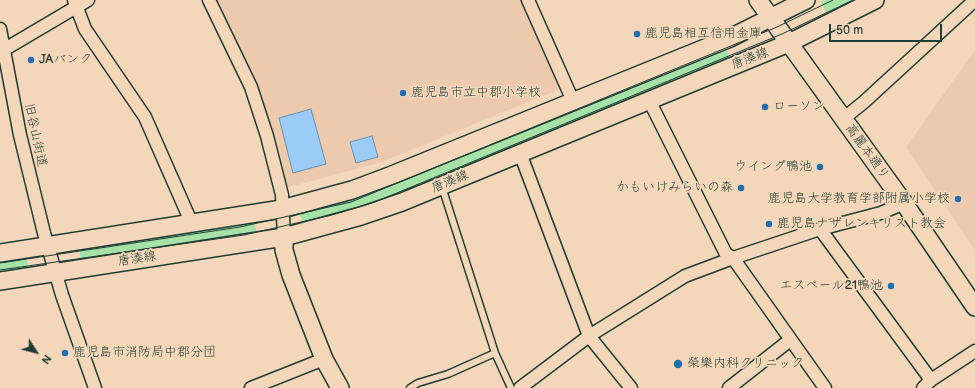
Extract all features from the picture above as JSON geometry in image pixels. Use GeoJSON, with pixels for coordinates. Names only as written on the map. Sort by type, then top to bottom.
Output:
{"type":"FeatureCollection","features":[{"type":"Feature","properties":{"kind":"street"},"geometry":{"type":"LineString","coordinates":[[2,51],[75,3],[88,0]]}},
{"type":"Feature","properties":{"kind":"street"},"geometry":{"type":"LineString","coordinates":[[209,0],[251,87],[267,136],[282,195],[284,250],[291,275],[324,359],[340,388]]}},
{"type":"Feature","properties":{"kind":"street"},"geometry":{"type":"LineString","coordinates":[[528,0],[573,101]]}},
{"type":"Feature","properties":{"kind":"street","name":"高麗本通り"},"geometry":{"type":"LineString","coordinates":[[758,0],[904,203],[975,307]]}},
{"type":"Feature","properties":{"kind":"street","name":"唐湊線"},"geometry":{"type":"LineString","coordinates":[[0,253],[192,224],[282,209],[319,200],[392,175],[726,39],[806,0]]}},
{"type":"Feature","properties":{"kind":"street","name":"唐湊線"},"geometry":{"type":"LineString","coordinates":[[0,281],[284,237],[361,216],[402,202],[790,43],[875,0]]}},
{"type":"Feature","properties":{"kind":"street"},"geometry":{"type":"LineString","coordinates":[[843,119],[864,102],[975,0]]}},
{"type":"Feature","properties":{"kind":"street"},"geometry":{"type":"LineString","coordinates":[[75,3],[85,29],[145,117],[192,224]]}},
{"type":"Feature","properties":{"kind":"street","name":"旧谷山街道"},"geometry":{"type":"LineString","coordinates":[[0,29],[2,51],[20,135],[48,246],[62,295],[95,388]]}},
{"type":"Feature","properties":{"kind":"street"},"geometry":{"type":"LineString","coordinates":[[649,100],[726,254],[733,258],[825,388]]}},
{"type":"Feature","properties":{"kind":"street"},"geometry":{"type":"LineString","coordinates":[[520,153],[589,336],[631,388]]}},
{"type":"Feature","properties":{"kind":"street"},"geometry":{"type":"LineString","coordinates":[[520,388],[589,336],[685,276],[733,258],[820,230],[881,213],[904,203]]}},
{"type":"Feature","properties":{"kind":"street"},"geometry":{"type":"LineString","coordinates":[[820,230],[927,384],[975,351]]}},
{"type":"Feature","properties":{"kind":"street"},"geometry":{"type":"LineString","coordinates":[[730,388],[790,340]]}},
{"type":"Feature","properties":{"kind":"street"},"geometry":{"type":"LineString","coordinates":[[251,388],[324,359]]}},
{"type":"Feature","properties":{"kind":"lane"},"geometry":{"type":"LineString","coordinates":[[441,185],[495,353],[511,388]]}},
{"type":"Feature","properties":{"kind":"lane"},"geometry":{"type":"LineString","coordinates":[[410,388],[418,383],[448,374],[495,353]]}},
{"type":"Feature","properties":{"kind":"shaded area","name":"鹿児島市立中郡小学校"},"geometry":{"type":"Polygon","coordinates":[[[215,0],[521,0],[560,89],[379,163],[285,188],[215,0]]]}},
{"type":"Feature","properties":{"kind":"shaded area","name":"鹿児島大学教育学部附属小学校"},"geometry":{"type":"Polygon","coordinates":[[[975,50],[975,251],[906,147],[975,50]]]}},
{"type":"Feature","properties":{"kind":"green space"},"geometry":{"type":"Polygon","coordinates":[[[825,0],[859,0],[828,16],[821,2],[825,0]]]}},
{"type":"Feature","properties":{"kind":"green space"},"geometry":{"type":"Polygon","coordinates":[[[725,45],[731,60],[382,203],[303,226],[300,211],[725,45]]]}},
{"type":"Feature","properties":{"kind":"green space"},"geometry":{"type":"Polygon","coordinates":[[[254,220],[257,235],[81,262],[79,247],[254,220]]]}},
{"type":"Feature","properties":{"kind":"green space"},"geometry":{"type":"Polygon","coordinates":[[[26,254],[29,270],[0,274],[0,258],[26,254]]]}},
{"type":"Feature","properties":{"kind":"water"},"geometry":{"type":"Polygon","coordinates":[[[311,109],[326,164],[293,173],[279,118],[311,109]]]}},
{"type":"Feature","properties":{"kind":"water"},"geometry":{"type":"Polygon","coordinates":[[[372,136],[378,157],[356,163],[350,142],[372,136]]]}},
{"type":"Feature","properties":{"kind":"tram line"},"geometry":{"type":"LineString","coordinates":[[0,263],[240,227],[351,202],[777,27],[833,0]]}},
{"type":"Feature","properties":{"kind":"tram line"},"geometry":{"type":"LineString","coordinates":[[0,270],[244,235],[332,215],[375,202],[782,34],[853,0]]}},
{"type":"Feature","properties":{"kind":"place","name":"鹿児島相互信用金庫"},"geometry":{"type":"Point","coordinates":[637,34]}},
{"type":"Feature","properties":{"kind":"place","name":"JAバンク"},"geometry":{"type":"Point","coordinates":[31,60]}},
{"type":"Feature","properties":{"kind":"place","name":"鹿児島市立中郡小学校"},"geometry":{"type":"Point","coordinates":[403,93]}},
{"type":"Feature","properties":{"kind":"place","name":"ローソン"},"geometry":{"type":"Point","coordinates":[765,107]}},
{"type":"Feature","properties":{"kind":"place","name":"ウイング鴨池"},"geometry":{"type":"Point","coordinates":[820,167]}},
{"type":"Feature","properties":{"kind":"place","name":"かもいけみらいの森"},"geometry":{"type":"Point","coordinates":[741,188]}},
{"type":"Feature","properties":{"kind":"place","name":"鹿児島大学教育学部附属小学校"},"geometry":{"type":"Point","coordinates":[958,199]}},
{"type":"Feature","properties":{"kind":"place","name":"鹿児島ナザレンキリスト教会"},"geometry":{"type":"Point","coordinates":[769,224]}},
{"type":"Feature","properties":{"kind":"place","name":"エスペール21鴨池"},"geometry":{"type":"Point","coordinates":[891,286]}},
{"type":"Feature","properties":{"kind":"place","name":"鹿児島市消防局中郡分団"},"geometry":{"type":"Point","coordinates":[65,353]}},
{"type":"Feature","properties":{"kind":"place","name":"榮樂内科クリニック"},"geometry":{"type":"Point","coordinates":[678,364]}}]}
